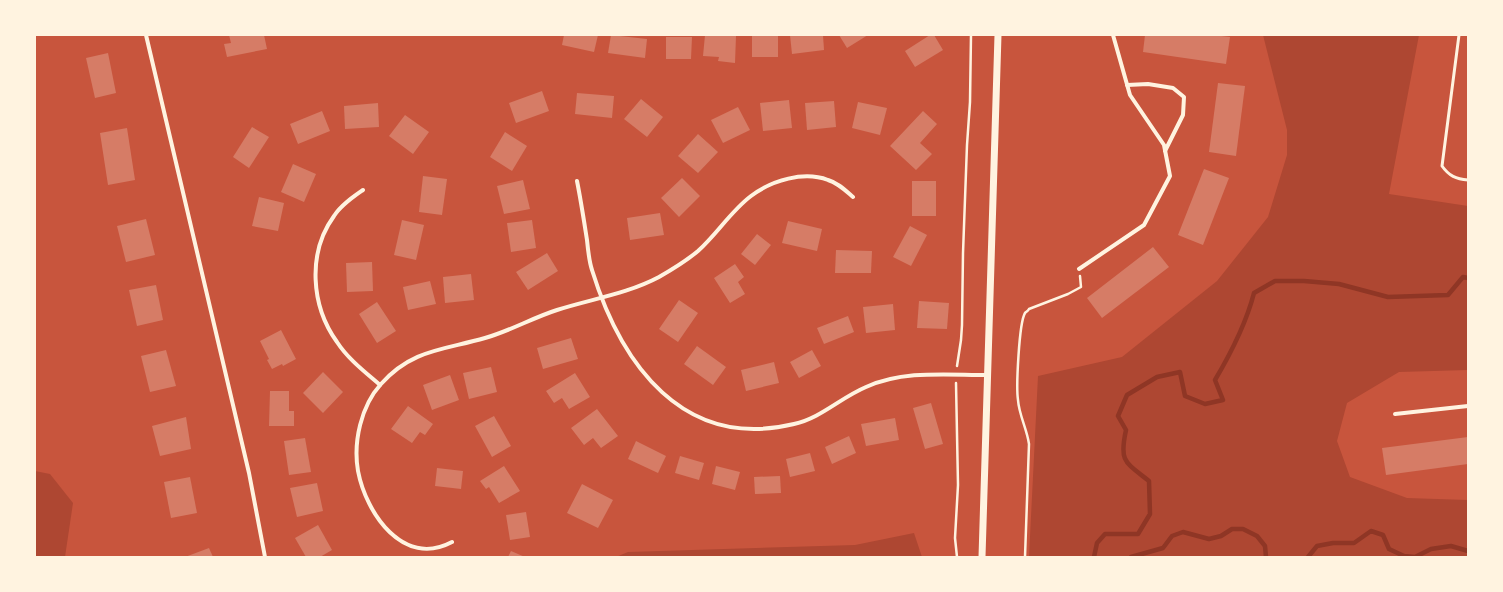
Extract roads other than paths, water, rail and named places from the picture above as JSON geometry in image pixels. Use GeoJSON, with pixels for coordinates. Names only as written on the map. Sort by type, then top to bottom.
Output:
{"type":"FeatureCollection","features":[{"type":"Feature","properties":{"kind":"street"},"geometry":{"type":"LineString","coordinates":[[146,35],[247,465],[265,557]]}},
{"type":"Feature","properties":{"kind":"street"},"geometry":{"type":"LineString","coordinates":[[982,557],[998,35]]}},
{"type":"Feature","properties":{"kind":"street"},"geometry":{"type":"LineString","coordinates":[[1079,269],[1144,225],[1170,176],[1164,145],[1130,95],[1113,35]]}},
{"type":"Feature","properties":{"kind":"street"},"geometry":{"type":"LineString","coordinates":[[1127,85],[1148,84],[1173,88],[1184,97],[1183,116],[1165,151]]}},
{"type":"Feature","properties":{"kind":"street"},"geometry":{"type":"LineString","coordinates":[[452,542],[445,546],[433,549],[421,549],[408,545],[391,533],[381,522],[365,495],[358,470],[356,454],[358,436],[362,419],[370,399],[380,385],[392,373],[411,360],[430,351],[486,338],[556,310],[601,298],[638,286],[659,277],[697,251],[714,235],[736,209],[752,195],[779,181],[802,176],[816,177],[829,180],[842,187],[853,197]]}},
{"type":"Feature","properties":{"kind":"street"},"geometry":{"type":"LineString","coordinates":[[577,181],[591,268],[601,298],[625,346],[648,379],[669,399],[680,407],[706,420],[750,429],[780,428],[811,419],[825,412],[851,395],[877,382],[906,376],[988,375]]}},
{"type":"Feature","properties":{"kind":"street"},"geometry":{"type":"LineString","coordinates":[[363,190],[348,200],[334,215],[327,226],[321,240],[317,256],[315,272],[316,289],[319,305],[328,329],[337,343],[380,385]]}},
{"type":"Feature","properties":{"kind":"street"},"geometry":{"type":"LineString","coordinates":[[1395,414],[1468,406]]}},
{"type":"Feature","properties":{"kind":"lane"},"geometry":{"type":"LineString","coordinates":[[1459,35],[1442,166],[1447,174],[1457,179],[1468,180]]}},
{"type":"Feature","properties":{"kind":"waterway"},"geometry":{"type":"LineString","coordinates":[[1094,557],[1097,543],[1105,534],[1138,534],[1150,514],[1149,481],[1129,465],[1124,455],[1123,449],[1126,430],[1118,416],[1127,395],[1157,377],[1180,372],[1185,396],[1205,404],[1223,400],[1215,380],[1238,338],[1254,293],[1275,281],[1304,281],[1339,284],[1388,297],[1448,295],[1463,277],[1468,278]]}},
{"type":"Feature","properties":{"kind":"waterway"},"geometry":{"type":"LineString","coordinates":[[1131,557],[1163,548],[1172,536],[1183,532],[1209,539],[1221,536],[1232,529],[1243,529],[1257,536],[1265,546],[1266,557]]}},
{"type":"Feature","properties":{"kind":"waterway"},"geometry":{"type":"LineString","coordinates":[[1308,557],[1317,546],[1333,543],[1354,543],[1371,531],[1383,535],[1389,549],[1404,556],[1415,557],[1431,549],[1451,546],[1468,551]]}}]}
